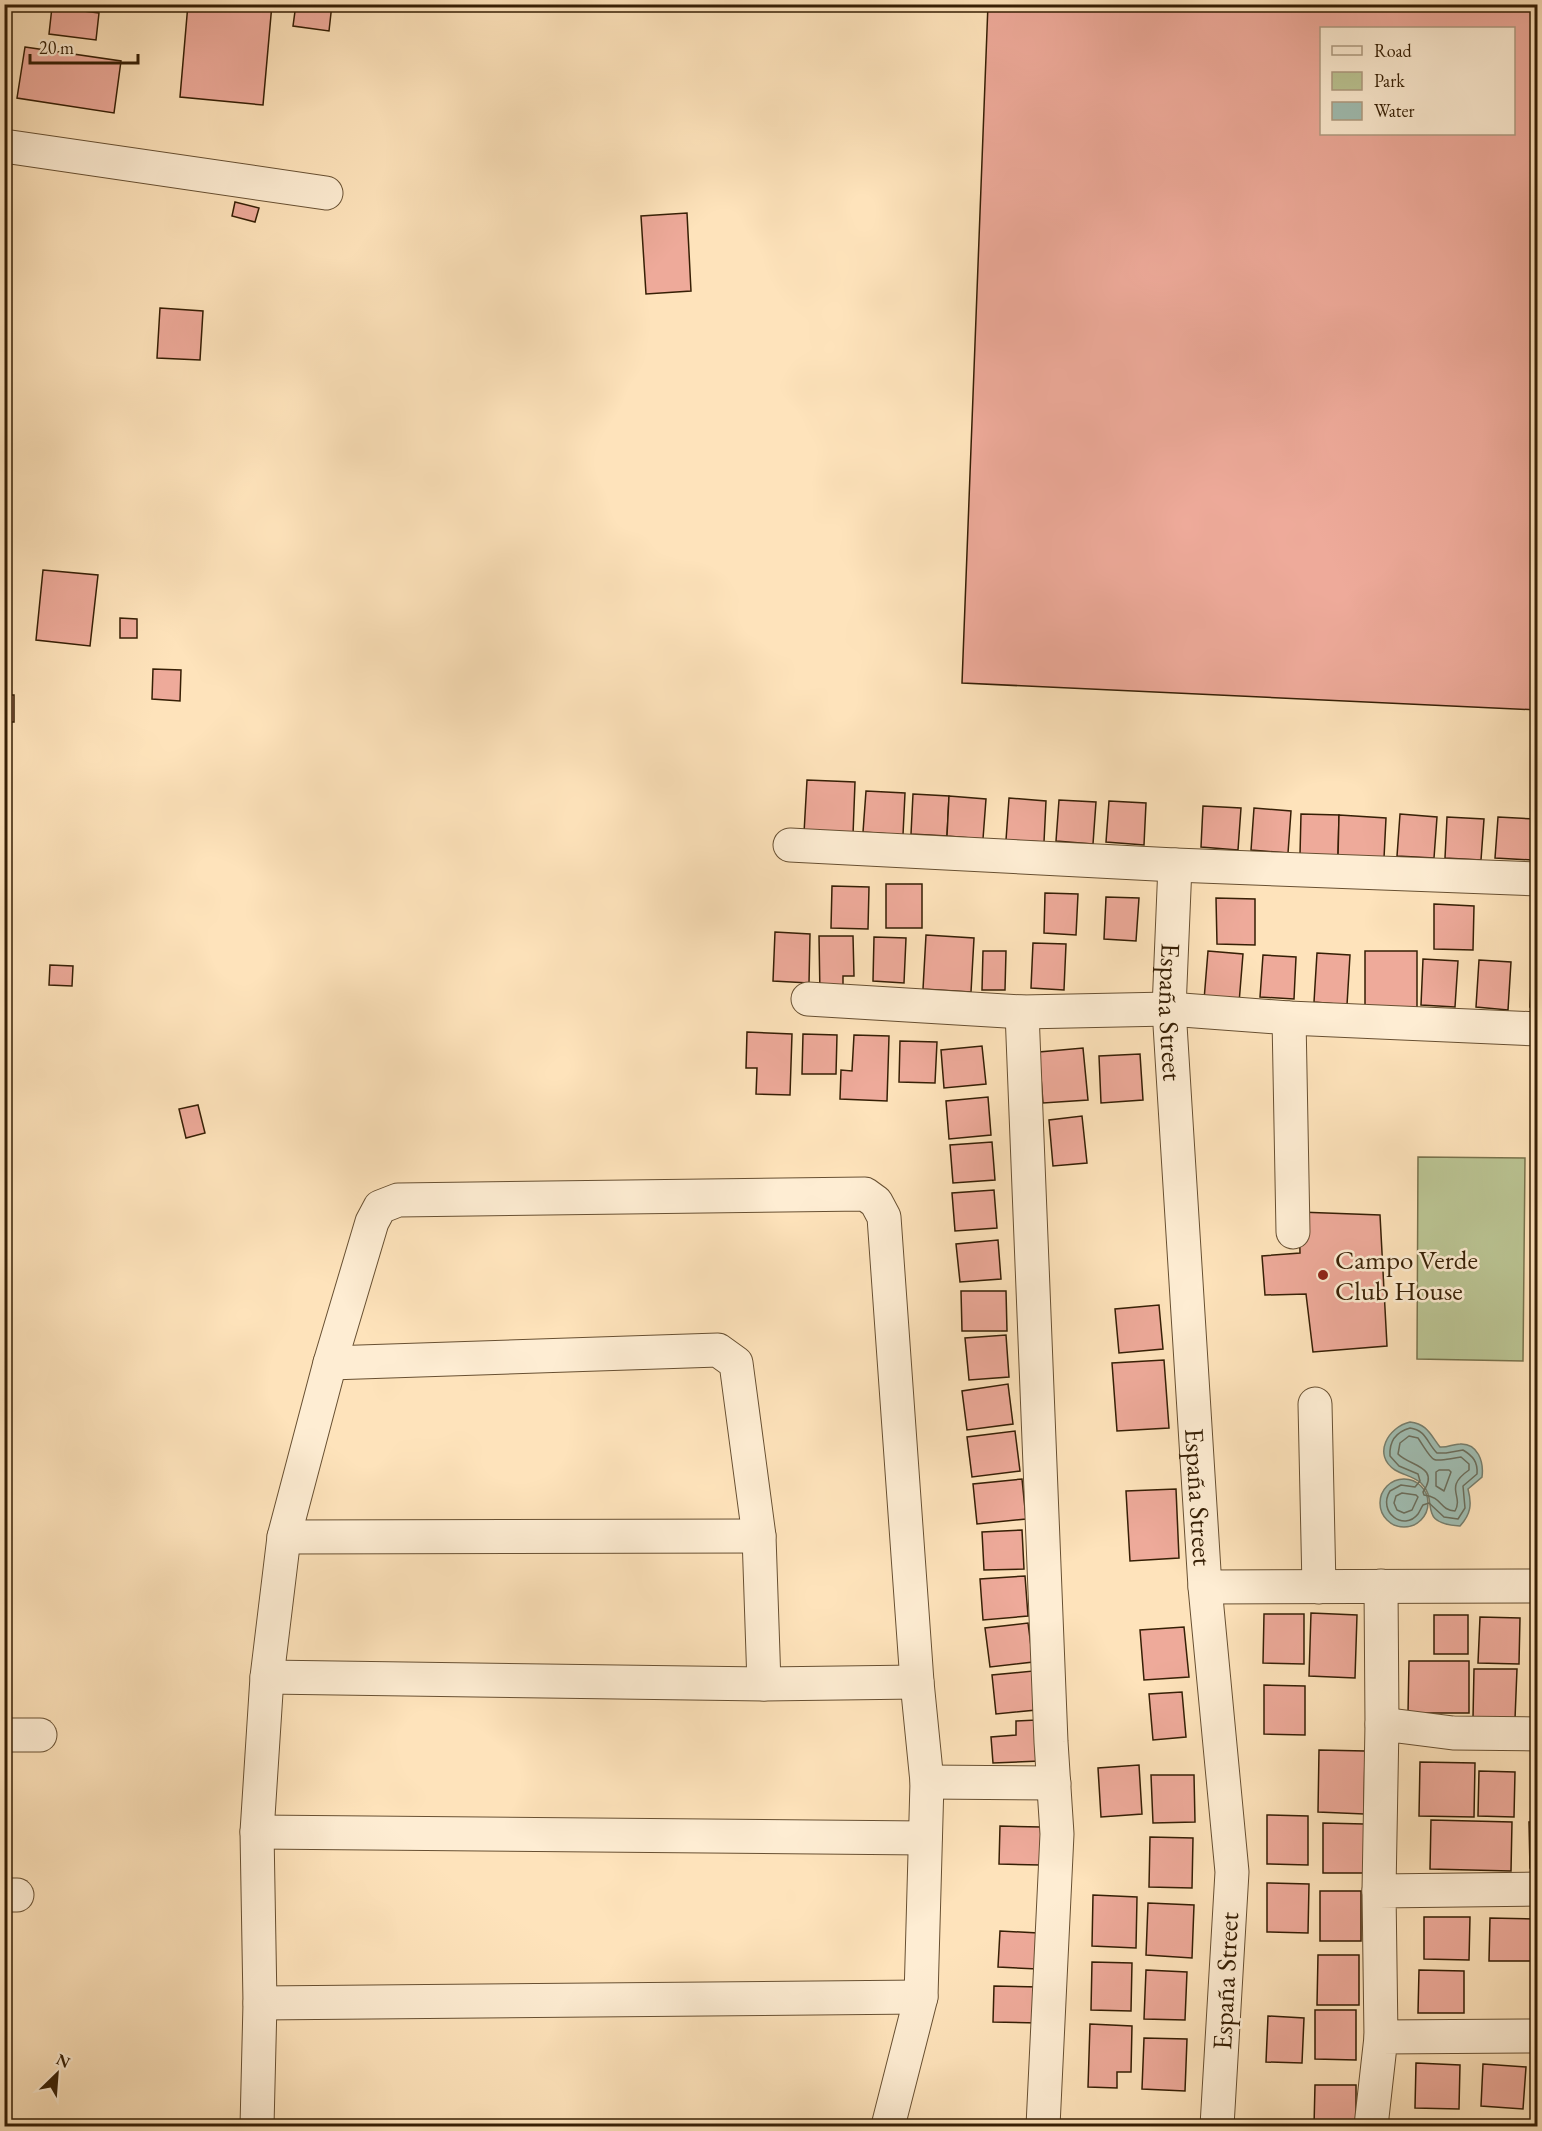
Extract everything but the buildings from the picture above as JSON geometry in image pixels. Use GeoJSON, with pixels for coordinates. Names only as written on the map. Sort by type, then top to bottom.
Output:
{"type":"FeatureCollection","features":[{"type":"Feature","properties":{"kind":"street"},"geometry":{"type":"LineString","coordinates":[[4,146],[326,193]]}},
{"type":"Feature","properties":{"kind":"street"},"geometry":{"type":"LineString","coordinates":[[790,845],[1175,865],[1538,879]]}},
{"type":"Feature","properties":{"kind":"street","name":"España Street"},"geometry":{"type":"LineString","coordinates":[[1175,865],[1169,1009],[1205,1587],[1232,1872],[1217,2127]]}},
{"type":"Feature","properties":{"kind":"street"},"geometry":{"type":"LineString","coordinates":[[808,999],[1022,1012],[1169,1009],[1290,1018],[1538,1029]]}},
{"type":"Feature","properties":{"kind":"street"},"geometry":{"type":"LineString","coordinates":[[1022,1012],[1057,1834],[1043,2127]]}},
{"type":"Feature","properties":{"kind":"street"},"geometry":{"type":"LineString","coordinates":[[1290,1018],[1293,1232]]}},
{"type":"Feature","properties":{"kind":"street"},"geometry":{"type":"LineString","coordinates":[[257,2127],[260,2003],[257,1832],[267,1677],[284,1537],[330,1363],[372,1222],[381,1207],[398,1200],[865,1194],[876,1202],[884,1216],[917,1682],[927,1782],[921,1997],[888,2127]]}},
{"type":"Feature","properties":{"kind":"street"},"geometry":{"type":"LineString","coordinates":[[330,1363],[718,1350],[736,1363],[759,1536],[764,1684]]}},
{"type":"Feature","properties":{"kind":"street"},"geometry":{"type":"LineString","coordinates":[[1315,1404],[1319,1587]]}},
{"type":"Feature","properties":{"kind":"street"},"geometry":{"type":"LineString","coordinates":[[284,1537],[759,1536]]}},
{"type":"Feature","properties":{"kind":"street"},"geometry":{"type":"LineString","coordinates":[[1371,2127],[1381,2037],[1379,1891],[1382,1586]]}},
{"type":"Feature","properties":{"kind":"street"},"geometry":{"type":"LineString","coordinates":[[1205,1587],[1538,1586]]}},
{"type":"Feature","properties":{"kind":"street"},"geometry":{"type":"LineString","coordinates":[[267,1677],[764,1684],[917,1682]]}},
{"type":"Feature","properties":{"kind":"street"},"geometry":{"type":"LineString","coordinates":[[1382,1724],[1453,1733],[1538,1734]]}},
{"type":"Feature","properties":{"kind":"street"},"geometry":{"type":"LineString","coordinates":[[4,1735],[40,1735]]}},
{"type":"Feature","properties":{"kind":"street"},"geometry":{"type":"LineString","coordinates":[[927,1782],[1054,1783]]}},
{"type":"Feature","properties":{"kind":"street"},"geometry":{"type":"LineString","coordinates":[[257,1832],[925,1838]]}},
{"type":"Feature","properties":{"kind":"street"},"geometry":{"type":"LineString","coordinates":[[1379,1891],[1538,1889]]}},
{"type":"Feature","properties":{"kind":"street"},"geometry":{"type":"LineString","coordinates":[[260,2003],[921,1997]]}},
{"type":"Feature","properties":{"kind":"street"},"geometry":{"type":"LineString","coordinates":[[1381,2037],[1538,2036]]}},
{"type":"Feature","properties":{"kind":"green space"},"geometry":{"type":"Polygon","coordinates":[[[1418,1157],[1525,1158],[1523,1361],[1417,1359],[1418,1157]]]}},
{"type":"Feature","properties":{"kind":"water"},"geometry":{"type":"Polygon","coordinates":[[[1410,1422],[1424,1427],[1440,1447],[1466,1445],[1475,1450],[1481,1460],[1482,1477],[1468,1489],[1470,1509],[1460,1526],[1438,1521],[1433,1516],[1429,1497],[1421,1483],[1388,1464],[1384,1450],[1386,1442],[1395,1430],[1410,1422]]]}},
{"type":"Feature","properties":{"kind":"water"},"geometry":{"type":"Polygon","coordinates":[[[1404,1479],[1421,1486],[1428,1503],[1421,1520],[1404,1527],[1387,1520],[1380,1503],[1387,1486],[1404,1479]]]}},
{"type":"Feature","properties":{"kind":"place","name":"Campo Verde Club House"},"geometry":{"type":"Point","coordinates":[1323,1275]}}]}
